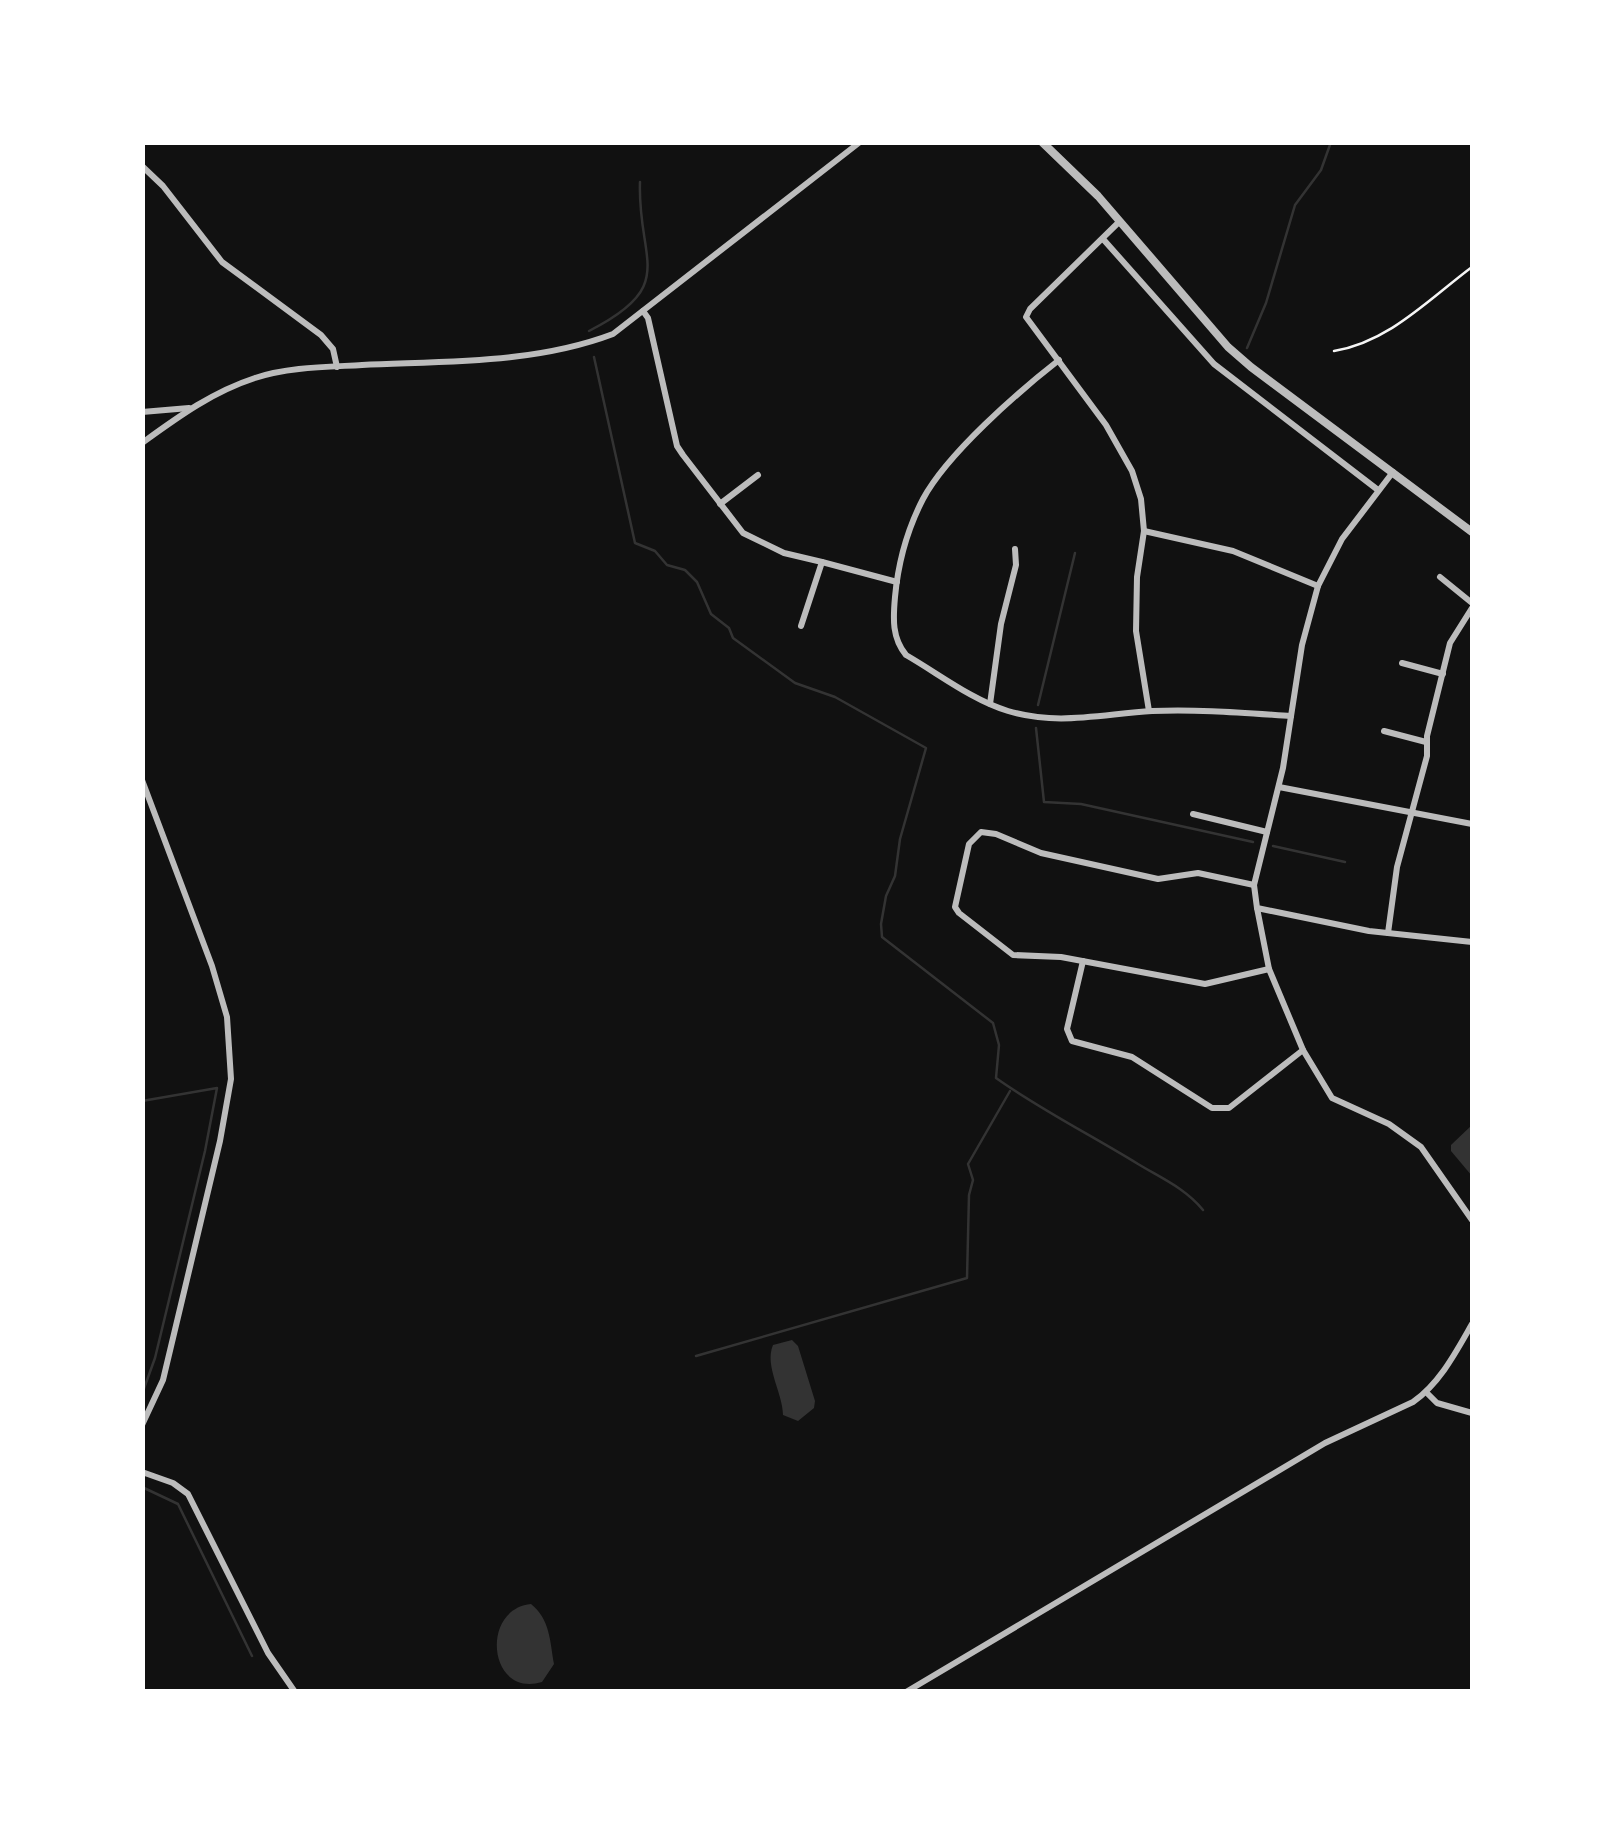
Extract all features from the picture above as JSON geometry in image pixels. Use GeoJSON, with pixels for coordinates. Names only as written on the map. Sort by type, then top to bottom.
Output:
{"type":"FeatureCollection","features":[{"type":"Feature","properties":{"kind":"street"},"geometry":{"type":"LineString","coordinates":[[142,443],[190,408],[259,376],[337,367],[524,356],[577,348],[613,334],[860,142]]}},
{"type":"Feature","properties":{"kind":"street"},"geometry":{"type":"LineString","coordinates":[[1042,142],[1076,172],[1228,347],[1472,532]]}},
{"type":"Feature","properties":{"kind":"street"},"geometry":{"type":"LineString","coordinates":[[142,166],[164,186],[222,262],[321,335],[333,349],[337,367]]}},
{"type":"Feature","properties":{"kind":"street"},"geometry":{"type":"LineString","coordinates":[[1120,221],[1030,309],[1026,318],[1106,424],[1142,499],[1144,531],[1137,577],[1136,631],[1150,711]]}},
{"type":"Feature","properties":{"kind":"street"},"geometry":{"type":"LineString","coordinates":[[1103,239],[1214,364],[1378,490]]}},
{"type":"Feature","properties":{"kind":"street"},"geometry":{"type":"LineString","coordinates":[[643,311],[677,446],[743,532],[784,553],[896,582]]}},
{"type":"Feature","properties":{"kind":"street"},"geometry":{"type":"LineString","coordinates":[[1059,360],[1010,401],[936,478],[924,497],[896,582],[894,628],[900,647],[906,656],[990,704],[1035,718],[1068,720],[1200,710],[1291,716]]}},
{"type":"Feature","properties":{"kind":"street"},"geometry":{"type":"LineString","coordinates":[[142,412],[190,408]]}},
{"type":"Feature","properties":{"kind":"street"},"geometry":{"type":"LineString","coordinates":[[1393,472],[1342,539],[1318,586],[1302,645],[1279,787],[1254,886],[1269,969],[1323,1087],[1332,1098],[1389,1124],[1421,1148],[1472,1220]]}},
{"type":"Feature","properties":{"kind":"street"},"geometry":{"type":"LineString","coordinates":[[720,504],[758,475]]}},
{"type":"Feature","properties":{"kind":"street"},"geometry":{"type":"LineString","coordinates":[[1144,531],[1234,551],[1318,586]]}},
{"type":"Feature","properties":{"kind":"street"},"geometry":{"type":"LineString","coordinates":[[990,704],[1001,624],[1016,565],[1015,548]]}},
{"type":"Feature","properties":{"kind":"street"},"geometry":{"type":"LineString","coordinates":[[801,626],[822,562]]}},
{"type":"Feature","properties":{"kind":"street"},"geometry":{"type":"LineString","coordinates":[[1388,934],[1397,868],[1427,756],[1426,742],[1452,636],[1472,606],[1440,577]]}},
{"type":"Feature","properties":{"kind":"street"},"geometry":{"type":"LineString","coordinates":[[1402,663],[1443,674]]}},
{"type":"Feature","properties":{"kind":"street"},"geometry":{"type":"LineString","coordinates":[[1384,731],[1426,742]]}},
{"type":"Feature","properties":{"kind":"street"},"geometry":{"type":"LineString","coordinates":[[142,780],[222,998],[231,1068],[228,1105],[167,1362],[156,1400],[142,1424]]}},
{"type":"Feature","properties":{"kind":"street"},"geometry":{"type":"LineString","coordinates":[[1279,787],[1472,824]]}},
{"type":"Feature","properties":{"kind":"street"},"geometry":{"type":"LineString","coordinates":[[1193,814],[1267,832]]}},
{"type":"Feature","properties":{"kind":"street"},"geometry":{"type":"LineString","coordinates":[[1254,886],[1198,872],[1158,879],[1041,853],[988,832],[975,835],[954,900],[959,914],[1013,955],[1082,961],[1205,984],[1269,969]]}},
{"type":"Feature","properties":{"kind":"street"},"geometry":{"type":"LineString","coordinates":[[1257,908],[1388,934],[1472,942]]}},
{"type":"Feature","properties":{"kind":"street"},"geometry":{"type":"LineString","coordinates":[[1082,961],[1067,1029],[1072,1041],[1132,1057],[1212,1108],[1230,1108],[1303,1050]]}},
{"type":"Feature","properties":{"kind":"street"},"geometry":{"type":"LineString","coordinates":[[906,1692],[1325,1442],[1398,1410],[1426,1392],[1472,1324]]}},
{"type":"Feature","properties":{"kind":"street"},"geometry":{"type":"LineString","coordinates":[[1426,1392],[1437,1402],[1472,1413]]}},
{"type":"Feature","properties":{"kind":"street"},"geometry":{"type":"LineString","coordinates":[[142,1472],[173,1483],[188,1494],[268,1653],[295,1692]]}},
{"type":"Feature","properties":{"kind":"path"},"geometry":{"type":"LineString","coordinates":[[1334,350],[1362,344],[1397,325],[1472,268]]}},
{"type":"Feature","properties":{"kind":"shaded area"},"geometry":{"type":"Polygon","coordinates":[[[1472,1125],[1472,1176],[1451,1151],[1451,1145],[1472,1125]]]}},
{"type":"Feature","properties":{"kind":"shaded area"},"geometry":{"type":"Polygon","coordinates":[[[792,1340],[798,1346],[815,1401],[814,1408],[798,1421],[783,1415],[771,1362],[773,1345],[792,1340]]]}},
{"type":"Feature","properties":{"kind":"shaded area"},"geometry":{"type":"Polygon","coordinates":[[[531,1604],[546,1624],[554,1664],[542,1682],[524,1683],[510,1677],[501,1666],[498,1635],[515,1609],[531,1604]]]}},
{"type":"Feature","properties":{"kind":"waterway"},"geometry":{"type":"LineString","coordinates":[[1247,348],[1266,303],[1295,205],[1321,170],[1331,142]]}},
{"type":"Feature","properties":{"kind":"waterway"},"geometry":{"type":"LineString","coordinates":[[589,331],[617,315],[635,299],[644,284],[648,269],[640,182]]}},
{"type":"Feature","properties":{"kind":"waterway"},"geometry":{"type":"LineString","coordinates":[[594,357],[635,543],[655,551],[667,565],[685,570],[697,582],[711,614],[729,628],[733,638],[795,683],[835,697],[926,748],[900,839],[895,876],[886,896],[882,937],[993,1023],[999,1045],[996,1078],[1172,1184],[1203,1210]]}},
{"type":"Feature","properties":{"kind":"waterway"},"geometry":{"type":"LineString","coordinates":[[1038,705],[1075,553]]}},
{"type":"Feature","properties":{"kind":"waterway"},"geometry":{"type":"LineString","coordinates":[[1036,728],[1044,802],[1081,804],[1253,842]]}},
{"type":"Feature","properties":{"kind":"waterway"},"geometry":{"type":"LineString","coordinates":[[1273,846],[1345,862]]}},
{"type":"Feature","properties":{"kind":"waterway"},"geometry":{"type":"LineString","coordinates":[[142,1101],[217,1088],[155,1358],[142,1394]]}},
{"type":"Feature","properties":{"kind":"waterway"},"geometry":{"type":"LineString","coordinates":[[696,1356],[967,1278],[969,1195],[973,1180],[968,1164],[1010,1091]]}},
{"type":"Feature","properties":{"kind":"waterway"},"geometry":{"type":"LineString","coordinates":[[142,1487],[178,1504],[252,1656]]}}]}
